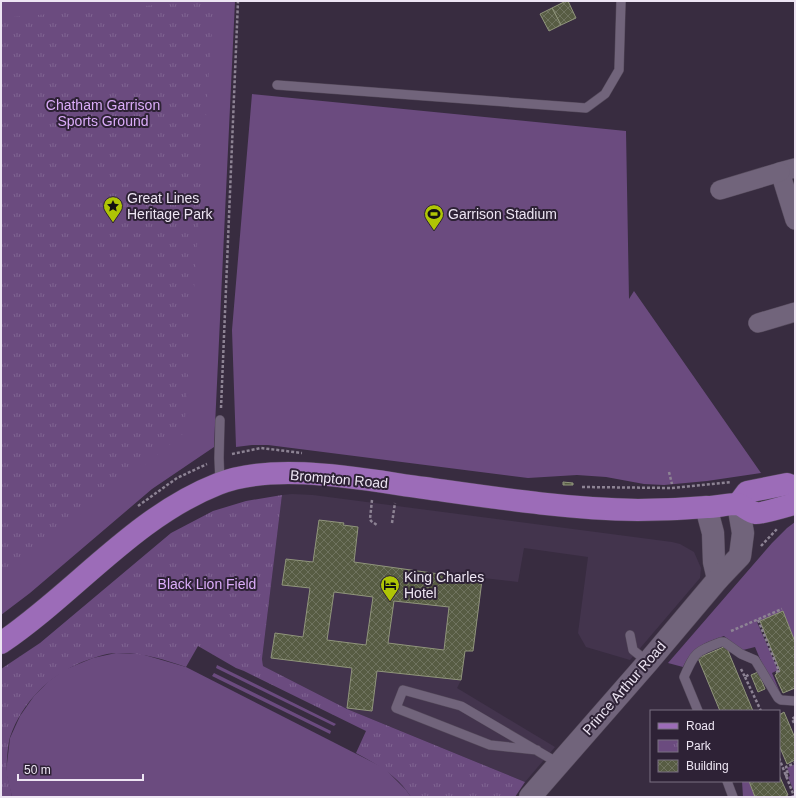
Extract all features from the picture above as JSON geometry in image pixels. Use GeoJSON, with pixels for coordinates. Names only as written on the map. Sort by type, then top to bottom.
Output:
{"type":"FeatureCollection","features":[{"type":"Feature","properties":{"kind":"main road","name":"Brompton Road"},"geometry":{"type":"LineString","coordinates":[[1,643],[37,616],[159,515],[188,497],[220,483],[236,478],[264,474],[306,474],[355,479],[556,506],[597,509],[652,510],[738,504]]}},
{"type":"Feature","properties":{"kind":"main road"},"geometry":{"type":"LineString","coordinates":[[795,487],[786,484],[747,492],[738,504],[756,513],[795,503]]}},
{"type":"Feature","properties":{"kind":"main road","name":"Prince Arthur Road"},"geometry":{"type":"LineString","coordinates":[[530,797],[718,579],[740,556],[743,534],[738,504]]}},
{"type":"Feature","properties":{"kind":"main road"},"geometry":{"type":"LineString","coordinates":[[706,507],[713,533],[714,562],[718,579]]}},
{"type":"Feature","properties":{"kind":"street"},"geometry":{"type":"LineString","coordinates":[[720,190],[788,170],[795,220]]}},
{"type":"Feature","properties":{"kind":"street"},"geometry":{"type":"LineString","coordinates":[[758,323],[795,312]]}},
{"type":"Feature","properties":{"kind":"lane"},"geometry":{"type":"LineString","coordinates":[[277,85],[586,108],[605,94],[619,70],[621,1]]}},
{"type":"Feature","properties":{"kind":"lane"},"geometry":{"type":"LineString","coordinates":[[220,420],[220,483]]}},
{"type":"Feature","properties":{"kind":"lane"},"geometry":{"type":"LineString","coordinates":[[630,635],[633,650],[648,662]]}},
{"type":"Feature","properties":{"kind":"lane"},"geometry":{"type":"LineString","coordinates":[[698,710],[684,677],[692,658],[696,654],[721,642],[724,642],[741,654],[755,660],[778,698],[781,700],[795,701]]}},
{"type":"Feature","properties":{"kind":"lane"},"geometry":{"type":"LineString","coordinates":[[537,750],[490,745],[396,708],[402,690],[461,706],[537,750],[558,763]]}},
{"type":"Feature","properties":{"kind":"lane"},"geometry":{"type":"LineString","coordinates":[[726,782],[733,797]]}},
{"type":"Feature","properties":{"kind":"path"},"geometry":{"type":"LineString","coordinates":[[220,420],[238,1]]}},
{"type":"Feature","properties":{"kind":"path","name":"Brompton Road"},"geometry":{"type":"LineString","coordinates":[[219,458],[261,448],[305,453]]}},
{"type":"Feature","properties":{"kind":"path"},"geometry":{"type":"LineString","coordinates":[[669,472],[672,484]]}},
{"type":"Feature","properties":{"kind":"path"},"geometry":{"type":"LineString","coordinates":[[581,487],[672,488],[714,484]]}},
{"type":"Feature","properties":{"kind":"path"},"geometry":{"type":"LineString","coordinates":[[372,502],[370,519],[378,525]]}},
{"type":"Feature","properties":{"kind":"path"},"geometry":{"type":"LineString","coordinates":[[392,523],[395,505]]}},
{"type":"Feature","properties":{"kind":"path"},"geometry":{"type":"LineString","coordinates":[[729,632],[782,610]]}},
{"type":"Feature","properties":{"kind":"path"},"geometry":{"type":"LineString","coordinates":[[745,677],[761,710]]}},
{"type":"Feature","properties":{"kind":"path"},"geometry":{"type":"LineString","coordinates":[[795,717],[792,719],[795,725]]}},
{"type":"Feature","properties":{"kind":"path"},"geometry":{"type":"LineString","coordinates":[[780,761],[794,796],[792,797]]}},
{"type":"Feature","properties":{"kind":"path"},"geometry":{"type":"LineString","coordinates":[[785,776],[788,775],[786,767],[795,763]]}},
{"type":"Feature","properties":{"kind":"shaded area"},"geometry":{"type":"Polygon","coordinates":[[[282,495],[313,495],[672,542],[680,544],[694,552],[701,568],[700,578],[630,660],[586,647],[578,633],[588,557],[524,548],[518,582],[483,578],[473,651],[465,651],[461,680],[457,688],[555,747],[525,782],[347,709],[263,666],[262,659],[282,495]]]}},
{"type":"Feature","properties":{"kind":"green space","name":"Chatham Garrison Sports Ground"},"geometry":{"type":"Polygon","coordinates":[[[1,1],[235,1],[214,447],[152,489],[30,593],[1,615],[1,1]]]}},
{"type":"Feature","properties":{"kind":"green space","name":"Chatham Garrison Sports Ground"},"geometry":{"type":"Polygon","coordinates":[[[214,1],[184,433],[1,581],[1,18],[214,1]]]}},
{"type":"Feature","properties":{"kind":"green space","name":"Garrison Stadium"},"geometry":{"type":"Polygon","coordinates":[[[252,94],[626,131],[629,299],[634,291],[761,473],[707,481],[664,485],[644,484],[606,477],[577,475],[528,478],[268,445],[236,447],[232,330],[252,94]]]}},
{"type":"Feature","properties":{"kind":"green space","name":"Black Lion Field"},"geometry":{"type":"Polygon","coordinates":[[[282,495],[262,659],[263,666],[347,709],[525,782],[515,797],[411,797],[406,789],[393,777],[379,766],[356,753],[366,731],[236,668],[198,646],[186,667],[143,655],[113,653],[82,662],[58,675],[30,701],[15,724],[10,737],[7,755],[7,776],[12,797],[1,797],[1,669],[40,643],[171,533],[213,511],[246,501],[282,495]]]}},
{"type":"Feature","properties":{"kind":"green space"},"geometry":{"type":"Polygon","coordinates":[[[795,522],[795,642],[783,611],[757,622],[778,670],[772,673],[781,695],[763,666],[755,647],[743,650],[724,636],[695,650],[683,667],[668,663],[772,543],[795,522]]]}},
{"type":"Feature","properties":{"kind":"green space"},"geometry":{"type":"Polygon","coordinates":[[[116,653],[141,654],[186,667],[384,768],[411,797],[12,797],[6,772],[10,738],[20,716],[34,696],[49,681],[64,670],[93,658],[116,653]]]}},
{"type":"Feature","properties":{"kind":"green space"},"geometry":{"type":"Polygon","coordinates":[[[217,665],[336,724],[334,726],[216,668],[217,665]]]}},
{"type":"Feature","properties":{"kind":"green space"},"geometry":{"type":"Polygon","coordinates":[[[214,673],[331,731],[330,734],[212,676],[214,673]]]}},
{"type":"Feature","properties":{"kind":"green space"},"geometry":{"type":"Polygon","coordinates":[[[795,764],[795,794],[788,777],[790,776],[787,768],[795,764]]]}},
{"type":"Feature","properties":{"kind":"green space"},"geometry":{"type":"Polygon","coordinates":[[[742,782],[749,782],[755,797],[743,797],[742,782]]]}},
{"type":"Feature","properties":{"kind":"green space"},"geometry":{"type":"Polygon","coordinates":[[[795,794],[795,797],[788,797],[795,794]]]}},
{"type":"Feature","properties":{"kind":"building"},"geometry":{"type":"Polygon","coordinates":[[[568,1],[576,18],[561,25],[552,8],[568,1]]]}},
{"type":"Feature","properties":{"kind":"building"},"geometry":{"type":"Polygon","coordinates":[[[552,8],[561,25],[549,31],[540,14],[552,8]]]}},
{"type":"Feature","properties":{"kind":"building"},"geometry":{"type":"Polygon","coordinates":[[[563,482],[573,483],[573,485],[563,485],[563,482]]]}},
{"type":"Feature","properties":{"kind":"building"},"geometry":{"type":"Polygon","coordinates":[[[319,520],[344,523],[343,525],[358,527],[354,562],[482,580],[473,651],[465,651],[461,680],[377,671],[372,711],[347,708],[352,668],[271,658],[275,633],[303,637],[310,588],[282,585],[286,559],[313,562],[319,520]],[[334,592],[327,640],[366,645],[373,597],[334,592]],[[394,601],[388,643],[444,650],[449,607],[394,601]]]}},
{"type":"Feature","properties":{"kind":"building"},"geometry":{"type":"Polygon","coordinates":[[[783,611],[795,642],[795,688],[783,693],[775,675],[777,674],[776,672],[780,671],[760,621],[783,611]]]}},
{"type":"Feature","properties":{"kind":"building"},"geometry":{"type":"Polygon","coordinates":[[[726,646],[753,710],[720,710],[698,658],[726,646]]]}},
{"type":"Feature","properties":{"kind":"building"},"geometry":{"type":"Polygon","coordinates":[[[758,672],[765,689],[758,692],[751,675],[758,672]]]}},
{"type":"Feature","properties":{"kind":"building"},"geometry":{"type":"Polygon","coordinates":[[[784,712],[795,738],[795,760],[787,764],[780,747],[780,714],[784,712]]]}},
{"type":"Feature","properties":{"kind":"building"},"geometry":{"type":"Polygon","coordinates":[[[780,777],[788,795],[784,797],[755,797],[749,782],[780,782],[780,777]]]}},
{"type":"Feature","properties":{"kind":"place","name":"Great Lines Heritage Park"},"geometry":{"type":"Point","coordinates":[113,223]}},
{"type":"Feature","properties":{"kind":"place","name":"Garrison Stadium"},"geometry":{"type":"Point","coordinates":[434,231]}},
{"type":"Feature","properties":{"kind":"place","name":"King Charles Hotel"},"geometry":{"type":"Point","coordinates":[390,602]}}]}
